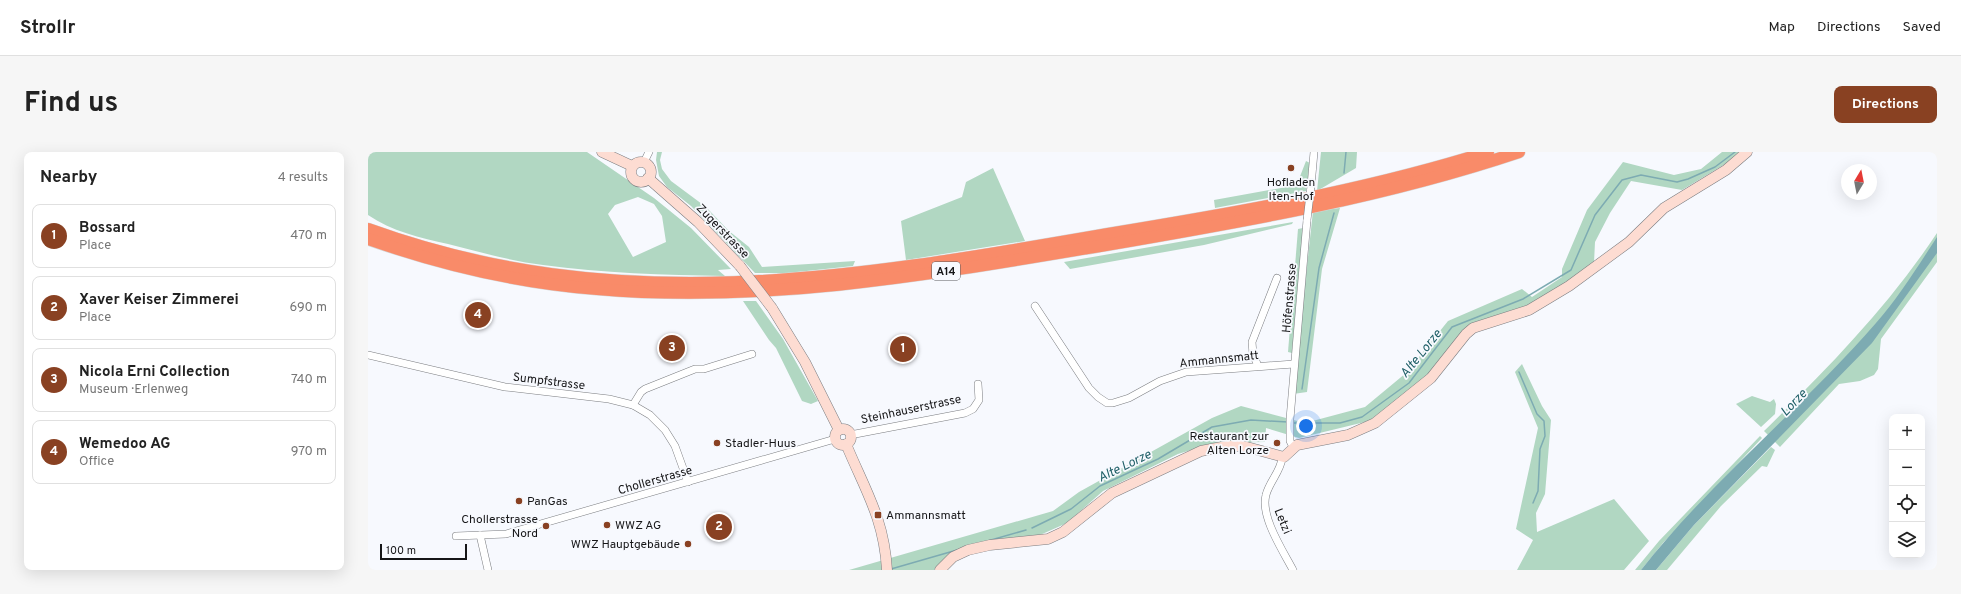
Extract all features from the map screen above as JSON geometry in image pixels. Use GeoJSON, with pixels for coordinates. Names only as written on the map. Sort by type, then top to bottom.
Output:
{"type":"FeatureCollection","features":[{"type":"Feature","properties":{"kind":"highway","name":"A14"},"geometry":{"type":"LineString","coordinates":[[368,229],[421,246],[475,260],[569,276],[663,284],[773,281],[862,273],[933,263],[1210,217],[1364,186],[1488,152]]}},
{"type":"Feature","properties":{"kind":"highway","name":"A14"},"geometry":{"type":"LineString","coordinates":[[368,239],[426,257],[473,269],[571,286],[616,291],[678,293],[780,290],[847,284],[947,271],[1267,217],[1395,188],[1519,152]]}},
{"type":"Feature","properties":{"kind":"street"},"geometry":{"type":"LineString","coordinates":[[602,152],[632,166]]}},
{"type":"Feature","properties":{"kind":"street"},"geometry":{"type":"LineString","coordinates":[[644,162],[649,152]]}},
{"type":"Feature","properties":{"kind":"street","name":"Höfenstrasse"},"geometry":{"type":"LineString","coordinates":[[1293,447],[1290,435],[1290,419],[1314,152]]}},
{"type":"Feature","properties":{"kind":"street"},"geometry":{"type":"LineString","coordinates":[[940,570],[953,557],[968,550],[990,545],[1048,539],[1064,532],[1112,493],[1201,451],[1227,446],[1243,446],[1282,458],[1288,455],[1293,447],[1348,435],[1375,423],[1431,378],[1466,334],[1473,328],[1529,310],[1569,286],[1629,242],[1664,208],[1726,170],[1746,152]]}},
{"type":"Feature","properties":{"kind":"street"},"geometry":{"type":"LineString","coordinates":[[638,162],[644,162],[651,169],[648,178],[642,182],[636,181],[630,172],[632,166],[638,162]]}},
{"type":"Feature","properties":{"kind":"street","name":"Zugerstrasse"},"geometry":{"type":"LineString","coordinates":[[648,178],[698,222],[740,266],[772,308],[805,362],[837,435]]}},
{"type":"Feature","properties":{"kind":"street","name":"Höfenstrasse"},"geometry":{"type":"LineString","coordinates":[[1258,366],[1253,354],[1252,342],[1277,278]]}},
{"type":"Feature","properties":{"kind":"street","name":"Ammannsmatt"},"geometry":{"type":"LineString","coordinates":[[1035,306],[1089,388],[1106,403],[1113,403],[1129,398],[1160,381],[1186,372],[1294,364]]}},
{"type":"Feature","properties":{"kind":"street"},"geometry":{"type":"LineString","coordinates":[[633,405],[641,392],[645,389],[695,369],[704,369],[752,354]]}},
{"type":"Feature","properties":{"kind":"street","name":"Sumpfstrasse"},"geometry":{"type":"LineString","coordinates":[[368,355],[505,387],[609,399],[633,405],[650,415],[666,430],[675,446],[688,482]]}},
{"type":"Feature","properties":{"kind":"street","name":"Steinhauserstrasse"},"geometry":{"type":"LineString","coordinates":[[837,435],[846,430],[848,440],[965,413],[973,409],[980,400],[978,384]]}},
{"type":"Feature","properties":{"kind":"street"},"geometry":{"type":"LineString","coordinates":[[837,435],[839,444],[848,440],[878,515],[886,551],[887,570]]}},
{"type":"Feature","properties":{"kind":"street","name":"Chollerstrasse"},"geometry":{"type":"LineString","coordinates":[[456,536],[506,534],[688,482],[837,435]]}},
{"type":"Feature","properties":{"kind":"street","name":"Letzi"},"geometry":{"type":"LineString","coordinates":[[1282,458],[1266,495],[1265,508],[1271,527],[1293,570]]}},
{"type":"Feature","properties":{"kind":"street"},"geometry":{"type":"LineString","coordinates":[[480,535],[488,570]]}},
{"type":"Feature","properties":{"kind":"green space"},"geometry":{"type":"Polygon","coordinates":[[[368,152],[587,152],[654,198],[691,228],[731,269],[718,270],[725,276],[679,275],[588,270],[531,263],[495,256],[396,230],[368,215],[368,152]],[[638,197],[615,205],[608,214],[633,257],[666,242],[662,216],[654,204],[638,197]]]}},
{"type":"Feature","properties":{"kind":"green space"},"geometry":{"type":"Polygon","coordinates":[[[657,152],[662,152],[660,160],[662,169],[671,181],[706,207],[729,231],[749,247],[762,267],[855,261],[853,266],[788,273],[755,273],[691,206],[667,187],[659,176],[656,160],[657,152]]]}},
{"type":"Feature","properties":{"kind":"green space"},"geometry":{"type":"Polygon","coordinates":[[[1321,152],[1357,152],[1356,168],[1317,191],[1321,152]]]}},
{"type":"Feature","properties":{"kind":"green space"},"geometry":{"type":"Polygon","coordinates":[[[1722,152],[1745,152],[1682,190],[1631,181],[1610,213],[1595,242],[1594,263],[1547,298],[1498,319],[1472,325],[1424,382],[1369,421],[1299,438],[1266,428],[1265,442],[1214,443],[1178,454],[1103,491],[1067,523],[1040,535],[1000,540],[948,555],[934,570],[849,570],[1053,511],[1079,492],[1212,418],[1241,406],[1305,423],[1365,407],[1406,373],[1448,321],[1522,289],[1532,297],[1562,277],[1562,269],[1587,210],[1623,162],[1674,175],[1701,169],[1722,152]]]}},
{"type":"Feature","properties":{"kind":"green space"},"geometry":{"type":"Polygon","coordinates":[[[1306,161],[1310,163],[1306,191],[1215,208],[1214,200],[1292,186],[1299,179],[1306,161]]]}},
{"type":"Feature","properties":{"kind":"green space"},"geometry":{"type":"Polygon","coordinates":[[[993,168],[1025,241],[906,260],[901,221],[962,197],[966,182],[993,168]]]}},
{"type":"Feature","properties":{"kind":"green space"},"geometry":{"type":"Polygon","coordinates":[[[1340,208],[1322,269],[1307,392],[1293,394],[1313,211],[1340,208]]]}},
{"type":"Feature","properties":{"kind":"green space"},"geometry":{"type":"Polygon","coordinates":[[[1293,222],[1292,224],[1204,245],[1070,269],[1064,262],[1293,222]]]}},
{"type":"Feature","properties":{"kind":"green space"},"geometry":{"type":"Polygon","coordinates":[[[1303,228],[1292,353],[1288,352],[1298,229],[1303,228]]]}},
{"type":"Feature","properties":{"kind":"green space"},"geometry":{"type":"Polygon","coordinates":[[[1937,233],[1937,262],[1881,339],[1878,369],[1874,375],[1860,381],[1839,384],[1780,447],[1764,431],[1834,361],[1877,312],[1937,233]]]}},
{"type":"Feature","properties":{"kind":"green space"},"geometry":{"type":"Polygon","coordinates":[[[743,301],[756,301],[783,339],[818,401],[811,404],[802,401],[776,348],[743,301]]]}},
{"type":"Feature","properties":{"kind":"green space"},"geometry":{"type":"Polygon","coordinates":[[[1522,364],[1542,406],[1551,420],[1545,494],[1536,513],[1537,532],[1614,499],[1649,541],[1624,570],[1517,570],[1533,540],[1516,529],[1538,428],[1515,372],[1522,364]]]}},
{"type":"Feature","properties":{"kind":"green space"},"geometry":{"type":"Polygon","coordinates":[[[1752,396],[1770,402],[1774,399],[1776,404],[1775,414],[1761,427],[1736,404],[1752,396]]]}},
{"type":"Feature","properties":{"kind":"green space"},"geometry":{"type":"Polygon","coordinates":[[[1760,436],[1762,438],[1663,543],[1641,570],[1635,570],[1659,541],[1760,436]]]}},
{"type":"Feature","properties":{"kind":"green space"},"geometry":{"type":"Polygon","coordinates":[[[1771,447],[1775,450],[1767,467],[1762,466],[1721,506],[1667,570],[1656,570],[1694,525],[1771,447]]]}},
{"type":"Feature","properties":{"kind":"water"},"geometry":{"type":"Polygon","coordinates":[[[1937,237],[1937,253],[1872,343],[1694,525],[1656,570],[1641,570],[1668,537],[1726,475],[1847,355],[1876,323],[1900,292],[1937,237]]]}},
{"type":"Feature","properties":{"kind":"waterway"},"geometry":{"type":"LineString","coordinates":[[1344,173],[1346,152]]}},
{"type":"Feature","properties":{"kind":"waterway","name":"Alte Lorze"},"geometry":{"type":"LineString","coordinates":[[1292,423],[1340,423],[1362,417],[1409,383],[1452,327],[1523,299],[1571,270],[1595,215],[1622,180],[1641,175],[1677,182],[1688,179],[1715,167],[1735,152]]}},
{"type":"Feature","properties":{"kind":"waterway"},"geometry":{"type":"LineString","coordinates":[[1302,389],[1319,268],[1334,213]]}},
{"type":"Feature","properties":{"kind":"waterway"},"geometry":{"type":"LineString","coordinates":[[1519,372],[1537,414],[1544,421],[1545,436],[1540,449],[1538,491],[1533,503]]}},
{"type":"Feature","properties":{"kind":"waterway","name":"Alte Lorze"},"geometry":{"type":"LineString","coordinates":[[1032,528],[1071,509],[1100,486],[1158,459],[1212,427],[1251,420],[1288,422]]}},
{"type":"Feature","properties":{"kind":"waterway","name":"Alte Lorze"},"geometry":{"type":"LineString","coordinates":[[991,540],[1026,530]]}},
{"type":"Feature","properties":{"kind":"waterway","name":"Alte Lorze"},"geometry":{"type":"LineString","coordinates":[[891,569],[957,550]]}},
{"type":"Feature","properties":{"kind":"place","name":"Hofladen Iten-Hof"},"geometry":{"type":"Point","coordinates":[1291,168]}},
{"type":"Feature","properties":{"kind":"place","name":"Wemedoo AG"},"geometry":{"type":"Point","coordinates":[478,315]}},
{"type":"Feature","properties":{"kind":"place","name":"Nicola Erni Collection"},"geometry":{"type":"Point","coordinates":[672,348]}},
{"type":"Feature","properties":{"kind":"place","name":"Bossard"},"geometry":{"type":"Point","coordinates":[903,349]}},
{"type":"Feature","properties":{"kind":"place","name":"Stadler-Huus"},"geometry":{"type":"Point","coordinates":[717,443]}},
{"type":"Feature","properties":{"kind":"place","name":"Restaurant zur Alten Lorze"},"geometry":{"type":"Point","coordinates":[1277,443]}},
{"type":"Feature","properties":{"kind":"place","name":"PanGas"},"geometry":{"type":"Point","coordinates":[519,501]}},
{"type":"Feature","properties":{"kind":"place","name":"Ammannsmatt"},"geometry":{"type":"Point","coordinates":[878,515]}},
{"type":"Feature","properties":{"kind":"place","name":"WWZ AG"},"geometry":{"type":"Point","coordinates":[607,525]}},
{"type":"Feature","properties":{"kind":"place","name":"Chollerstrasse Nord"},"geometry":{"type":"Point","coordinates":[546,526]}},
{"type":"Feature","properties":{"kind":"place","name":"Xaver Keiser Zimmerei"},"geometry":{"type":"Point","coordinates":[719,527]}},
{"type":"Feature","properties":{"kind":"place","name":"WWZ Hauptgebäude"},"geometry":{"type":"Point","coordinates":[688,544]}},
{"type":"Feature","properties":{"kind":"water label","name":"Lorze"},"geometry":{"type":"Point","coordinates":[1793,402]}}]}
